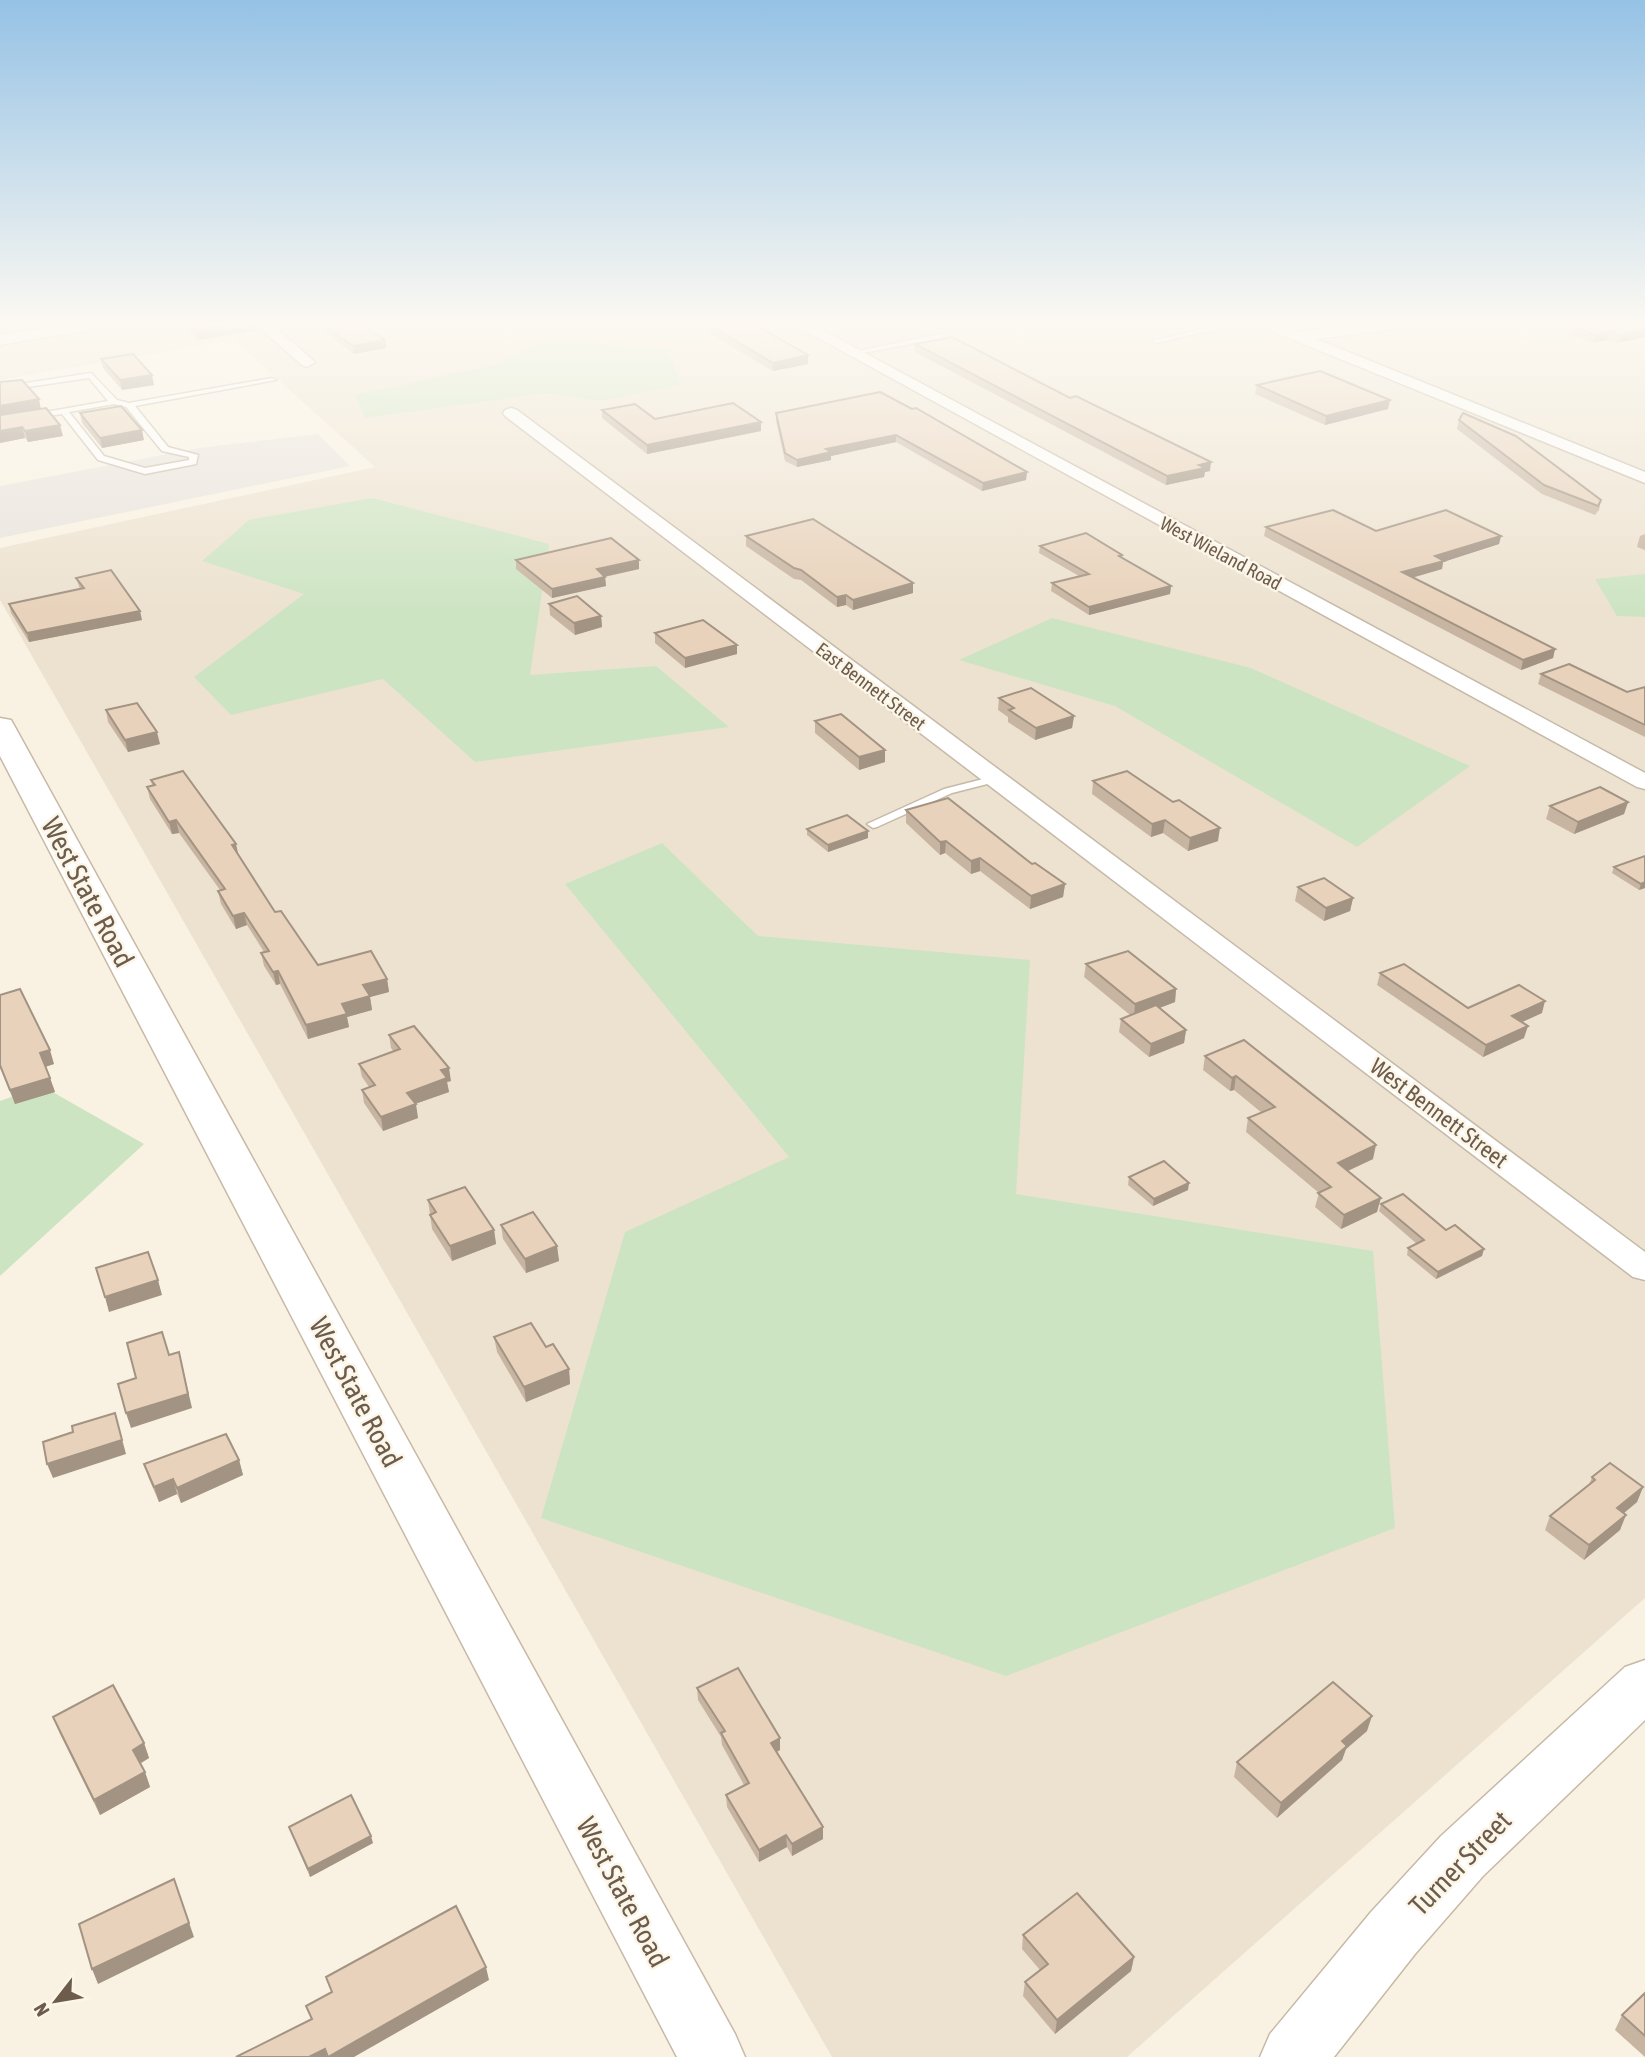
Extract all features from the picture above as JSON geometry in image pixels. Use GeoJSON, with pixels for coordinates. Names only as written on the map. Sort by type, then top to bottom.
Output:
{"type":"FeatureCollection","features":[{"type":"Feature","properties":{"kind":"street","name":"East Bennett Street"},"geometry":{"type":"LineString","coordinates":[[519,419],[1232,957]]}},
{"type":"Feature","properties":{"kind":"street","name":"West Wieland Road"},"geometry":{"type":"LineString","coordinates":[[975,419],[1645,782]]}},
{"type":"Feature","properties":{"kind":"street"},"geometry":{"type":"LineString","coordinates":[[1500,419],[1645,478]]}},
{"type":"Feature","properties":{"kind":"street","name":"West State Road"},"geometry":{"type":"LineString","coordinates":[[0,727],[712,2057]]}},
{"type":"Feature","properties":{"kind":"street","name":"West Bennett Street"},"geometry":{"type":"LineString","coordinates":[[1232,957],[1645,1269]]}},
{"type":"Feature","properties":{"kind":"street","name":"Turner Street"},"geometry":{"type":"LineString","coordinates":[[1293,2057],[1393,1933],[1462,1856],[1645,1684]]}},
{"type":"Feature","properties":{"kind":"lane"},"geometry":{"type":"LineString","coordinates":[[0,422],[17,419]]}},
{"type":"Feature","properties":{"kind":"lane"},"geometry":{"type":"LineString","coordinates":[[70,419],[101,458],[145,471],[193,462],[194,455],[164,449],[140,419]]}},
{"type":"Feature","properties":{"kind":"lane"},"geometry":{"type":"LineString","coordinates":[[873,824],[948,791],[995,779]]}},
{"type":"Feature","properties":{"kind":"shaded area"},"geometry":{"type":"Polygon","coordinates":[[[322,419],[1645,419],[1645,1598],[1127,2057],[832,2057],[0,600],[0,548],[375,467],[322,419]]]}},
{"type":"Feature","properties":{"kind":"shaded area"},"geometry":{"type":"Polygon","coordinates":[[[318,434],[350,466],[0,538],[0,486],[199,448],[318,434]]]}},
{"type":"Feature","properties":{"kind":"green space"},"geometry":{"type":"Polygon","coordinates":[[[372,498],[549,544],[530,675],[656,666],[729,727],[475,762],[383,679],[231,715],[194,677],[304,594],[202,561],[249,520],[372,498]]]}},
{"type":"Feature","properties":{"kind":"green space"},"geometry":{"type":"Polygon","coordinates":[[[1645,574],[1645,617],[1617,616],[1595,579],[1645,574]]]}},
{"type":"Feature","properties":{"kind":"green space"},"geometry":{"type":"Polygon","coordinates":[[[1052,618],[1251,668],[1470,766],[1357,847],[1115,706],[959,660],[1052,618]]]}},
{"type":"Feature","properties":{"kind":"green space"},"geometry":{"type":"Polygon","coordinates":[[[662,843],[758,936],[1030,960],[1016,1194],[1373,1251],[1395,1528],[1006,1676],[541,1518],[625,1232],[789,1157],[565,884],[662,843]]]}},
{"type":"Feature","properties":{"kind":"green space"},"geometry":{"type":"Polygon","coordinates":[[[42,1086],[144,1144],[0,1276],[0,1101],[42,1086]]]}},
{"type":"Feature","properties":{"kind":"building"},"geometry":{"type":"Polygon","coordinates":[[[0,419],[55,419],[60,425],[25,431],[22,427],[0,431],[0,419]]]}},
{"type":"Feature","properties":{"kind":"building"},"geometry":{"type":"Polygon","coordinates":[[[85,419],[132,419],[142,430],[100,438],[85,419]]]}},
{"type":"Feature","properties":{"kind":"building"},"geometry":{"type":"Polygon","coordinates":[[[614,419],[757,419],[761,422],[647,445],[614,419]]]}},
{"type":"Feature","properties":{"kind":"building"},"geometry":{"type":"Polygon","coordinates":[[[777,419],[935,419],[1027,472],[983,483],[896,435],[826,449],[831,452],[797,460],[785,453],[777,419]]]}},
{"type":"Feature","properties":{"kind":"building"},"geometry":{"type":"Polygon","coordinates":[[[1058,419],[1123,419],[1211,462],[1199,465],[1205,468],[1167,476],[1058,419]]]}},
{"type":"Feature","properties":{"kind":"building"},"geometry":{"type":"Polygon","coordinates":[[[1477,419],[1516,436],[1601,500],[1598,506],[1544,485],[1459,420],[1477,419]]]}},
{"type":"Feature","properties":{"kind":"building"},"geometry":{"type":"Polygon","coordinates":[[[1333,510],[1376,531],[1446,510],[1501,536],[1435,556],[1444,561],[1402,572],[1555,649],[1523,660],[1266,527],[1333,510]]]}},
{"type":"Feature","properties":{"kind":"building"},"geometry":{"type":"Polygon","coordinates":[[[813,519],[913,583],[853,600],[846,595],[837,597],[801,570],[746,536],[813,519]]]}},
{"type":"Feature","properties":{"kind":"building"},"geometry":{"type":"Polygon","coordinates":[[[1086,533],[1171,586],[1089,607],[1052,583],[1089,574],[1040,546],[1086,533]]]}},
{"type":"Feature","properties":{"kind":"building"},"geometry":{"type":"Polygon","coordinates":[[[611,538],[639,560],[597,569],[605,577],[552,589],[516,560],[611,538]]]}},
{"type":"Feature","properties":{"kind":"building"},"geometry":{"type":"Polygon","coordinates":[[[111,570],[140,611],[27,633],[9,604],[84,588],[76,578],[111,570]]]}},
{"type":"Feature","properties":{"kind":"building"},"geometry":{"type":"Polygon","coordinates":[[[577,596],[601,616],[574,623],[549,604],[577,596]]]}},
{"type":"Feature","properties":{"kind":"building"},"geometry":{"type":"Polygon","coordinates":[[[703,620],[737,645],[685,658],[655,633],[703,620]]]}},
{"type":"Feature","properties":{"kind":"building"},"geometry":{"type":"Polygon","coordinates":[[[1569,664],[1627,692],[1645,687],[1645,725],[1541,674],[1569,664]]]}},
{"type":"Feature","properties":{"kind":"building"},"geometry":{"type":"Polygon","coordinates":[[[1031,688],[1074,716],[1036,728],[1009,710],[1014,708],[999,698],[1031,688]]]}},
{"type":"Feature","properties":{"kind":"building"},"geometry":{"type":"Polygon","coordinates":[[[137,703],[157,732],[125,740],[106,710],[137,703]]]}},
{"type":"Feature","properties":{"kind":"building"},"geometry":{"type":"Polygon","coordinates":[[[841,714],[885,750],[859,757],[815,721],[841,714]]]}},
{"type":"Feature","properties":{"kind":"building"},"geometry":{"type":"Polygon","coordinates":[[[183,771],[236,844],[232,845],[275,912],[281,911],[318,965],[371,951],[387,979],[363,985],[370,996],[342,1004],[347,1014],[306,1025],[278,971],[273,972],[261,953],[269,951],[244,913],[233,916],[218,891],[225,889],[176,820],[169,822],[147,787],[155,785],[151,780],[183,771]]]}},
{"type":"Feature","properties":{"kind":"building"},"geometry":{"type":"Polygon","coordinates":[[[1127,771],[1173,802],[1179,800],[1220,828],[1190,838],[1165,820],[1152,824],[1093,781],[1127,771]]]}},
{"type":"Feature","properties":{"kind":"building"},"geometry":{"type":"Polygon","coordinates":[[[1600,787],[1628,802],[1578,822],[1550,806],[1600,787]]]}},
{"type":"Feature","properties":{"kind":"building"},"geometry":{"type":"Polygon","coordinates":[[[948,798],[1032,864],[1035,863],[1065,884],[1031,896],[980,858],[971,861],[946,841],[940,842],[906,810],[948,798]]]}},
{"type":"Feature","properties":{"kind":"building"},"geometry":{"type":"Polygon","coordinates":[[[847,815],[868,831],[828,845],[807,829],[847,815]]]}},
{"type":"Feature","properties":{"kind":"building"},"geometry":{"type":"Polygon","coordinates":[[[1645,856],[1645,882],[1641,884],[1614,867],[1645,856]]]}},
{"type":"Feature","properties":{"kind":"building"},"geometry":{"type":"Polygon","coordinates":[[[1324,878],[1353,898],[1326,908],[1298,887],[1324,878]]]}},
{"type":"Feature","properties":{"kind":"building"},"geometry":{"type":"Polygon","coordinates":[[[1128,951],[1176,989],[1135,1004],[1086,964],[1128,951]]]}},
{"type":"Feature","properties":{"kind":"building"},"geometry":{"type":"Polygon","coordinates":[[[1404,964],[1468,1008],[1519,985],[1545,1001],[1512,1016],[1528,1026],[1486,1045],[1380,973],[1404,964]]]}},
{"type":"Feature","properties":{"kind":"building"},"geometry":{"type":"Polygon","coordinates":[[[20,989],[50,1050],[40,1053],[50,1078],[10,1090],[0,1065],[0,995],[20,989]]]}},
{"type":"Feature","properties":{"kind":"building"},"geometry":{"type":"Polygon","coordinates":[[[1156,1005],[1186,1030],[1151,1044],[1121,1019],[1156,1005]]]}},
{"type":"Feature","properties":{"kind":"building"},"geometry":{"type":"Polygon","coordinates":[[[414,1026],[449,1068],[441,1070],[447,1078],[407,1093],[416,1104],[381,1117],[362,1090],[375,1085],[359,1064],[400,1049],[389,1035],[414,1026]]]}},
{"type":"Feature","properties":{"kind":"building"},"geometry":{"type":"Polygon","coordinates":[[[1244,1040],[1376,1145],[1338,1163],[1381,1198],[1344,1215],[1318,1193],[1331,1187],[1248,1118],[1275,1107],[1205,1056],[1244,1040]]]}},
{"type":"Feature","properties":{"kind":"building"},"geometry":{"type":"Polygon","coordinates":[[[1164,1161],[1189,1183],[1154,1199],[1129,1177],[1164,1161]]]}},
{"type":"Feature","properties":{"kind":"building"},"geometry":{"type":"Polygon","coordinates":[[[465,1187],[494,1230],[450,1246],[430,1215],[436,1212],[428,1200],[465,1187]]]}},
{"type":"Feature","properties":{"kind":"building"},"geometry":{"type":"Polygon","coordinates":[[[1403,1194],[1446,1230],[1455,1225],[1484,1249],[1438,1272],[1408,1248],[1424,1240],[1381,1204],[1403,1194]]]}},
{"type":"Feature","properties":{"kind":"building"},"geometry":{"type":"Polygon","coordinates":[[[533,1212],[557,1246],[525,1259],[501,1225],[533,1212]]]}},
{"type":"Feature","properties":{"kind":"building"},"geometry":{"type":"Polygon","coordinates":[[[148,1252],[158,1280],[105,1297],[96,1268],[148,1252]]]}},
{"type":"Feature","properties":{"kind":"building"},"geometry":{"type":"Polygon","coordinates":[[[531,1323],[546,1347],[553,1344],[569,1369],[524,1387],[494,1337],[531,1323]]]}},
{"type":"Feature","properties":{"kind":"building"},"geometry":{"type":"Polygon","coordinates":[[[162,1332],[169,1355],[179,1352],[188,1394],[126,1413],[118,1384],[136,1378],[127,1343],[162,1332]]]}},
{"type":"Feature","properties":{"kind":"building"},"geometry":{"type":"Polygon","coordinates":[[[115,1413],[122,1440],[47,1464],[43,1442],[73,1432],[72,1426],[115,1413]]]}},
{"type":"Feature","properties":{"kind":"building"},"geometry":{"type":"Polygon","coordinates":[[[226,1434],[239,1460],[177,1488],[173,1479],[154,1487],[144,1464],[226,1434]]]}},
{"type":"Feature","properties":{"kind":"building"},"geometry":{"type":"Polygon","coordinates":[[[1610,1463],[1643,1487],[1617,1508],[1626,1515],[1589,1545],[1550,1516],[1595,1480],[1592,1477],[1610,1463]]]}},
{"type":"Feature","properties":{"kind":"building"},"geometry":{"type":"Polygon","coordinates":[[[738,1668],[780,1738],[771,1743],[823,1827],[792,1844],[786,1835],[759,1850],[726,1795],[749,1783],[721,1733],[725,1731],[697,1688],[738,1668]]]}},
{"type":"Feature","properties":{"kind":"building"},"geometry":{"type":"Polygon","coordinates":[[[1333,1682],[1372,1716],[1342,1741],[1347,1746],[1281,1803],[1237,1762],[1333,1682]]]}},
{"type":"Feature","properties":{"kind":"building"},"geometry":{"type":"Polygon","coordinates":[[[113,1685],[144,1743],[133,1750],[145,1772],[94,1800],[53,1717],[113,1685]]]}},
{"type":"Feature","properties":{"kind":"building"},"geometry":{"type":"Polygon","coordinates":[[[351,1795],[371,1836],[308,1869],[289,1827],[351,1795]]]}},
{"type":"Feature","properties":{"kind":"building"},"geometry":{"type":"Polygon","coordinates":[[[174,1879],[189,1923],[92,1969],[79,1924],[174,1879]]]}},
{"type":"Feature","properties":{"kind":"building"},"geometry":{"type":"Polygon","coordinates":[[[1077,1893],[1134,1957],[1057,2020],[1025,1982],[1048,1964],[1023,1935],[1077,1893]]]}},
{"type":"Feature","properties":{"kind":"building"},"geometry":{"type":"Polygon","coordinates":[[[456,1906],[486,1967],[328,2057],[325,2049],[309,2057],[236,2057],[312,2019],[306,2006],[332,1992],[326,1977],[456,1906]]]}},
{"type":"Feature","properties":{"kind":"building"},"geometry":{"type":"Polygon","coordinates":[[[1645,1993],[1645,2036],[1622,2015],[1645,1993]]]}}]}
